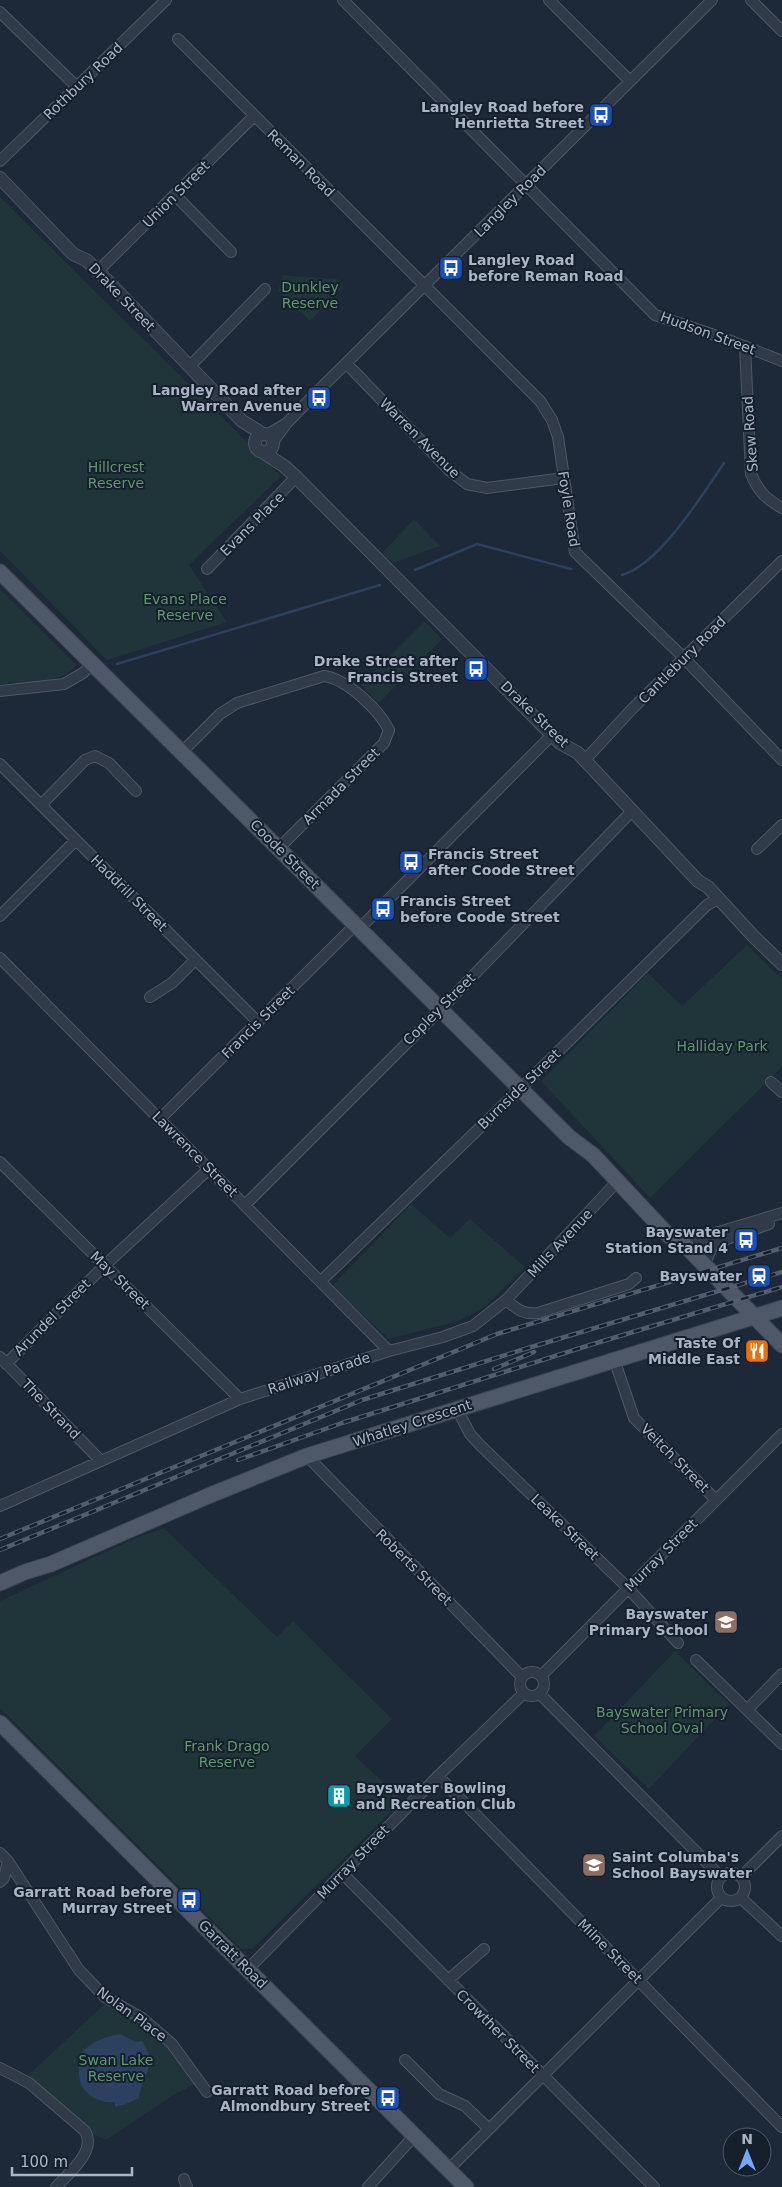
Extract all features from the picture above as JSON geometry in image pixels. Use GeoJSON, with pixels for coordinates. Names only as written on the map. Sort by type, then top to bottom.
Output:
{"type":"FeatureCollection","features":[{"type":"Feature","properties":{"kind":"main road","name":"Coode Street"},"geometry":{"type":"LineString","coordinates":[[0,572],[570,1137],[593,1155],[669,1236],[682,1242],[752,1319],[762,1335],[782,1353]]}},
{"type":"Feature","properties":{"kind":"main road","name":"Coode Street"},"geometry":{"type":"LineString","coordinates":[[570,1137],[578,1150],[624,1198],[639,1206]]}},
{"type":"Feature","properties":{"kind":"main road","name":"Coode Street"},"geometry":{"type":"LineString","coordinates":[[669,1236],[672,1244],[752,1319]]}},
{"type":"Feature","properties":{"kind":"main road","name":"Whatley Crescent"},"geometry":{"type":"LineString","coordinates":[[0,1583],[25,1572],[51,1564],[208,1496],[307,1456],[614,1359],[752,1319],[782,1308]]}},
{"type":"Feature","properties":{"kind":"main road"},"geometry":{"type":"LineString","coordinates":[[752,1319],[782,1344]]}},
{"type":"Feature","properties":{"kind":"main road","name":"Whatley Crescent"},"geometry":{"type":"LineString","coordinates":[[0,1591],[34,1576],[51,1564]]}},
{"type":"Feature","properties":{"kind":"main road","name":"Garratt Road"},"geometry":{"type":"LineString","coordinates":[[0,1723],[466,2187]]}},
{"type":"Feature","properties":{"kind":"street","name":"Rothbury Road"},"geometry":{"type":"LineString","coordinates":[[0,161],[166,0]]}},
{"type":"Feature","properties":{"kind":"street","name":"Hudson Street"},"geometry":{"type":"LineString","coordinates":[[343,0],[655,315],[745,346],[782,362]]}},
{"type":"Feature","properties":{"kind":"street"},"geometry":{"type":"LineString","coordinates":[[549,0],[630,81]]}},
{"type":"Feature","properties":{"kind":"street","name":"Langley Road"},"geometry":{"type":"LineString","coordinates":[[266,442],[347,364],[712,0]]}},
{"type":"Feature","properties":{"kind":"street"},"geometry":{"type":"LineString","coordinates":[[751,0],[782,31]]}},
{"type":"Feature","properties":{"kind":"street"},"geometry":{"type":"LineString","coordinates":[[0,12],[77,87]]}},
{"type":"Feature","properties":{"kind":"street","name":"Reman Road"},"geometry":{"type":"LineString","coordinates":[[178,39],[424,287]]}},
{"type":"Feature","properties":{"kind":"street","name":"Union Street"},"geometry":{"type":"LineString","coordinates":[[98,271],[254,116]]}},
{"type":"Feature","properties":{"kind":"street","name":"Drake Street"},"geometry":{"type":"LineString","coordinates":[[0,178],[73,254],[86,260],[98,271],[242,421],[266,442],[284,466],[560,743],[578,753],[631,812],[698,881],[708,887],[782,964]]}},
{"type":"Feature","properties":{"kind":"street"},"geometry":{"type":"LineString","coordinates":[[175,195],[231,252]]}},
{"type":"Feature","properties":{"kind":"street","name":"Foyle Road"},"geometry":{"type":"LineString","coordinates":[[424,287],[540,402],[552,420],[558,436],[575,552],[684,658],[782,760]]}},
{"type":"Feature","properties":{"kind":"street"},"geometry":{"type":"LineString","coordinates":[[190,366],[265,289]]}},
{"type":"Feature","properties":{"kind":"street","name":"Skew Road"},"geometry":{"type":"LineString","coordinates":[[745,346],[751,474],[756,488],[766,498],[782,508]]}},
{"type":"Feature","properties":{"kind":"street","name":"Warren Avenue"},"geometry":{"type":"LineString","coordinates":[[347,364],[450,471],[467,484],[487,488],[564,478]]}},
{"type":"Feature","properties":{"kind":"street","name":"Evans Place"},"geometry":{"type":"LineString","coordinates":[[207,569],[289,487],[296,477]]}},
{"type":"Feature","properties":{"kind":"street","name":"Cantlebury Road"},"geometry":{"type":"LineString","coordinates":[[584,760],[632,709],[782,561]]}},
{"type":"Feature","properties":{"kind":"street"},"geometry":{"type":"LineString","coordinates":[[0,690],[64,684],[78,677],[93,663]]}},
{"type":"Feature","properties":{"kind":"street","name":"Armada Street"},"geometry":{"type":"LineString","coordinates":[[182,751],[220,714],[236,703],[324,676],[334,677],[344,682],[383,719],[389,730],[384,743],[280,848]]}},
{"type":"Feature","properties":{"kind":"street","name":"Francis Street"},"geometry":{"type":"LineString","coordinates":[[160,1119],[553,734]]}},
{"type":"Feature","properties":{"kind":"street"},"geometry":{"type":"LineString","coordinates":[[40,805],[85,760],[95,756],[108,763],[136,791]]}},
{"type":"Feature","properties":{"kind":"street","name":"Haddrill Street"},"geometry":{"type":"LineString","coordinates":[[0,764],[258,1022]]}},
{"type":"Feature","properties":{"kind":"street","name":"Copley Street"},"geometry":{"type":"LineString","coordinates":[[245,1205],[441,1008],[631,812]]}},
{"type":"Feature","properties":{"kind":"street"},"geometry":{"type":"LineString","coordinates":[[756,849],[782,825]]}},
{"type":"Feature","properties":{"kind":"street"},"geometry":{"type":"LineString","coordinates":[[0,916],[76,840]]}},
{"type":"Feature","properties":{"kind":"street","name":"Burnside Street"},"geometry":{"type":"LineString","coordinates":[[321,1281],[521,1088],[706,904],[718,899]]}},
{"type":"Feature","properties":{"kind":"street","name":"Lawrence Street"},"geometry":{"type":"LineString","coordinates":[[0,958],[389,1351]]}},
{"type":"Feature","properties":{"kind":"street"},"geometry":{"type":"LineString","coordinates":[[150,997],[172,983],[195,960]]}},
{"type":"Feature","properties":{"kind":"street"},"geometry":{"type":"LineString","coordinates":[[772,1082],[782,1092]]}},
{"type":"Feature","properties":{"kind":"street","name":"May Street"},"geometry":{"type":"LineString","coordinates":[[0,1162],[240,1399]]}},
{"type":"Feature","properties":{"kind":"street","name":"Arundel Street"},"geometry":{"type":"LineString","coordinates":[[3,1360],[209,1169]]}},
{"type":"Feature","properties":{"kind":"street","name":"Mills Avenue"},"geometry":{"type":"LineString","coordinates":[[506,1300],[613,1186]]}},
{"type":"Feature","properties":{"kind":"street"},"geometry":{"type":"LineString","coordinates":[[686,1248],[712,1234],[782,1213]]}},
{"type":"Feature","properties":{"kind":"street"},"geometry":{"type":"LineString","coordinates":[[704,1267],[714,1244],[782,1220]]}},
{"type":"Feature","properties":{"kind":"street"},"geometry":{"type":"LineString","coordinates":[[506,1300],[522,1313],[538,1313],[629,1284],[636,1278]]}},
{"type":"Feature","properties":{"kind":"street","name":"Railway Parade"},"geometry":{"type":"LineString","coordinates":[[0,1506],[240,1399],[389,1351],[443,1337],[473,1326],[506,1300]]}},
{"type":"Feature","properties":{"kind":"street","name":"Veitch Street"},"geometry":{"type":"LineString","coordinates":[[614,1359],[634,1418],[716,1500]]}},
{"type":"Feature","properties":{"kind":"street","name":"The Strand"},"geometry":{"type":"LineString","coordinates":[[3,1360],[101,1461]]}},
{"type":"Feature","properties":{"kind":"street","name":"Leake Street"},"geometry":{"type":"LineString","coordinates":[[457,1409],[470,1434],[480,1445],[628,1588],[678,1642]]}},
{"type":"Feature","properties":{"kind":"street","name":"Murray Street"},"geometry":{"type":"LineString","coordinates":[[541,1676],[782,1434]]}},
{"type":"Feature","properties":{"kind":"street","name":"Roberts Street"},"geometry":{"type":"LineString","coordinates":[[307,1456],[522,1677]]}},
{"type":"Feature","properties":{"kind":"street"},"geometry":{"type":"LineString","coordinates":[[696,1660],[782,1744]]}},
{"type":"Feature","properties":{"kind":"street"},"geometry":{"type":"LineString","coordinates":[[533,1672],[541,1676],[544,1684],[540,1694],[532,1696],[524,1694],[520,1686],[522,1677],[533,1672]]}},
{"type":"Feature","properties":{"kind":"street"},"geometry":{"type":"LineString","coordinates":[[747,1710],[782,1674]]}},
{"type":"Feature","properties":{"kind":"street","name":"Murray Street"},"geometry":{"type":"LineString","coordinates":[[248,1968],[438,1776],[524,1694]]}},
{"type":"Feature","properties":{"kind":"street"},"geometry":{"type":"LineString","coordinates":[[540,1694],[721,1877]]}},
{"type":"Feature","properties":{"kind":"street","name":"Milne Street"},"geometry":{"type":"LineString","coordinates":[[438,1776],[782,2127]]}},
{"type":"Feature","properties":{"kind":"street"},"geometry":{"type":"LineString","coordinates":[[741,1877],[782,1836]]}},
{"type":"Feature","properties":{"kind":"street","name":"Nolan Place"},"geometry":{"type":"LineString","coordinates":[[0,1853],[8,1861],[79,1970],[105,1997],[142,2018],[172,2044],[207,2092]]}},
{"type":"Feature","properties":{"kind":"street"},"geometry":{"type":"LineString","coordinates":[[0,1882],[4,1878],[8,1861]]}},
{"type":"Feature","properties":{"kind":"street"},"geometry":{"type":"LineString","coordinates":[[728,1873],[741,1877],[745,1890],[741,1898],[731,1902],[721,1898],[717,1890],[721,1877],[728,1873]]}},
{"type":"Feature","properties":{"kind":"street","name":"Crowther Street"},"geometry":{"type":"LineString","coordinates":[[343,1874],[654,2187]]}},
{"type":"Feature","properties":{"kind":"street"},"geometry":{"type":"LineString","coordinates":[[448,2169],[721,1898]]}},
{"type":"Feature","properties":{"kind":"street"},"geometry":{"type":"LineString","coordinates":[[741,1898],[782,1936]]}},
{"type":"Feature","properties":{"kind":"street"},"geometry":{"type":"LineString","coordinates":[[448,1980],[484,1949]]}},
{"type":"Feature","properties":{"kind":"street"},"geometry":{"type":"LineString","coordinates":[[405,2060],[439,2094],[465,2106],[488,2128]]}},
{"type":"Feature","properties":{"kind":"street"},"geometry":{"type":"LineString","coordinates":[[0,2068],[29,2083],[88,2136],[87,2148],[56,2187]]}},
{"type":"Feature","properties":{"kind":"street"},"geometry":{"type":"LineString","coordinates":[[368,2187],[415,2135]]}},
{"type":"Feature","properties":{"kind":"green space","name":"Hillcrest Reserve"},"geometry":{"type":"Polygon","coordinates":[[[0,197],[281,476],[189,565],[227,622],[107,660],[0,551],[0,197]]]}},
{"type":"Feature","properties":{"kind":"green space","name":"Dunkley Reserve"},"geometry":{"type":"Polygon","coordinates":[[[283,275],[337,279],[344,286],[310,321],[278,291],[283,275]]]}},
{"type":"Feature","properties":{"kind":"green space"},"geometry":{"type":"Polygon","coordinates":[[[414,519],[440,546],[393,563],[382,553],[414,519]]]}},
{"type":"Feature","properties":{"kind":"green space"},"geometry":{"type":"Polygon","coordinates":[[[0,589],[76,665],[70,671],[52,679],[0,684],[0,589]]]}},
{"type":"Feature","properties":{"kind":"green space"},"geometry":{"type":"Polygon","coordinates":[[[425,621],[442,639],[379,703],[361,685],[425,621]]]}},
{"type":"Feature","properties":{"kind":"green space","name":"Halliday Park"},"geometry":{"type":"Polygon","coordinates":[[[747,945],[782,979],[782,1067],[650,1198],[541,1081],[648,973],[682,1006],[747,945]]]}},
{"type":"Feature","properties":{"kind":"green space"},"geometry":{"type":"Polygon","coordinates":[[[411,1204],[450,1238],[470,1219],[525,1267],[485,1307],[459,1321],[389,1339],[332,1286],[411,1204]]]}},
{"type":"Feature","properties":{"kind":"green space","name":"Frank Drago Reserve"},"geometry":{"type":"Polygon","coordinates":[[[164,1528],[277,1637],[293,1621],[392,1719],[355,1756],[403,1800],[252,1949],[241,1949],[0,1708],[0,1601],[138,1537],[164,1528]]]}},
{"type":"Feature","properties":{"kind":"green space","name":"Bayswater Primary School Oval"},"geometry":{"type":"Polygon","coordinates":[[[675,1651],[729,1704],[649,1789],[594,1736],[675,1651]]]}},
{"type":"Feature","properties":{"kind":"green space","name":"Swan Lake Reserve"},"geometry":{"type":"Polygon","coordinates":[[[109,2000],[142,2018],[199,2082],[173,2095],[106,2140],[85,2131],[23,2080],[109,2000]]]}},
{"type":"Feature","properties":{"kind":"water"},"geometry":{"type":"Polygon","coordinates":[[[120,2034],[136,2042],[142,2041],[147,2050],[149,2064],[139,2098],[115,2107],[115,2102],[104,2102],[94,2098],[82,2086],[79,2078],[78,2057],[87,2047],[97,2041],[120,2034]]]}},
{"type":"Feature","properties":{"kind":"waterway"},"geometry":{"type":"LineString","coordinates":[[622,575],[651,557],[665,543],[692,510],[724,463]]}},
{"type":"Feature","properties":{"kind":"waterway"},"geometry":{"type":"LineString","coordinates":[[415,570],[477,544],[571,569]]}},
{"type":"Feature","properties":{"kind":"waterway"},"geometry":{"type":"LineString","coordinates":[[117,664],[380,585]]}},
{"type":"Feature","properties":{"kind":"railway"},"geometry":{"type":"LineString","coordinates":[[0,1539],[497,1334],[782,1248]]}},
{"type":"Feature","properties":{"kind":"railway"},"geometry":{"type":"LineString","coordinates":[[0,1550],[362,1400],[782,1272]]}},
{"type":"Feature","properties":{"kind":"railway"},"geometry":{"type":"LineString","coordinates":[[238,1460],[342,1423],[782,1287]]}},
{"type":"Feature","properties":{"kind":"railway"},"geometry":{"type":"LineString","coordinates":[[494,1369],[534,1352]]}},
{"type":"Feature","properties":{"kind":"place","name":"Langley Road before Henrietta Street"},"geometry":{"type":"Point","coordinates":[601,115]}},
{"type":"Feature","properties":{"kind":"place","name":"Langley Road before Reman Road"},"geometry":{"type":"Point","coordinates":[451,268]}},
{"type":"Feature","properties":{"kind":"place","name":"Langley Road after Warren Avenue"},"geometry":{"type":"Point","coordinates":[319,398]}},
{"type":"Feature","properties":{"kind":"place","name":"Drake Street after Francis Street"},"geometry":{"type":"Point","coordinates":[476,669]}},
{"type":"Feature","properties":{"kind":"place","name":"Francis Street after Coode Street"},"geometry":{"type":"Point","coordinates":[411,862]}},
{"type":"Feature","properties":{"kind":"place","name":"Francis Street before Coode Street"},"geometry":{"type":"Point","coordinates":[383,909]}},
{"type":"Feature","properties":{"kind":"place","name":"Bayswater Station Stand 4"},"geometry":{"type":"Point","coordinates":[746,1240]}},
{"type":"Feature","properties":{"kind":"place","name":"Bayswater"},"geometry":{"type":"Point","coordinates":[759,1276]}},
{"type":"Feature","properties":{"kind":"place","name":"Taste Of Middle East"},"geometry":{"type":"Point","coordinates":[757,1351]}},
{"type":"Feature","properties":{"kind":"place","name":"Bayswater Primary School"},"geometry":{"type":"Point","coordinates":[726,1622]}},
{"type":"Feature","properties":{"kind":"place","name":"Bayswater Bowling and Recreation Club"},"geometry":{"type":"Point","coordinates":[339,1796]}},
{"type":"Feature","properties":{"kind":"place","name":"Saint Columba's School Bayswater"},"geometry":{"type":"Point","coordinates":[594,1865]}},
{"type":"Feature","properties":{"kind":"place","name":"Garratt Road before Murray Street"},"geometry":{"type":"Point","coordinates":[189,1900]}},
{"type":"Feature","properties":{"kind":"place","name":"Garratt Road before Almondbury Street"},"geometry":{"type":"Point","coordinates":[388,2098]}},
{"type":"Feature","properties":{"kind":"park label","name":"Evans Place Reserve"},"geometry":{"type":"Point","coordinates":[185,608]}}]}
